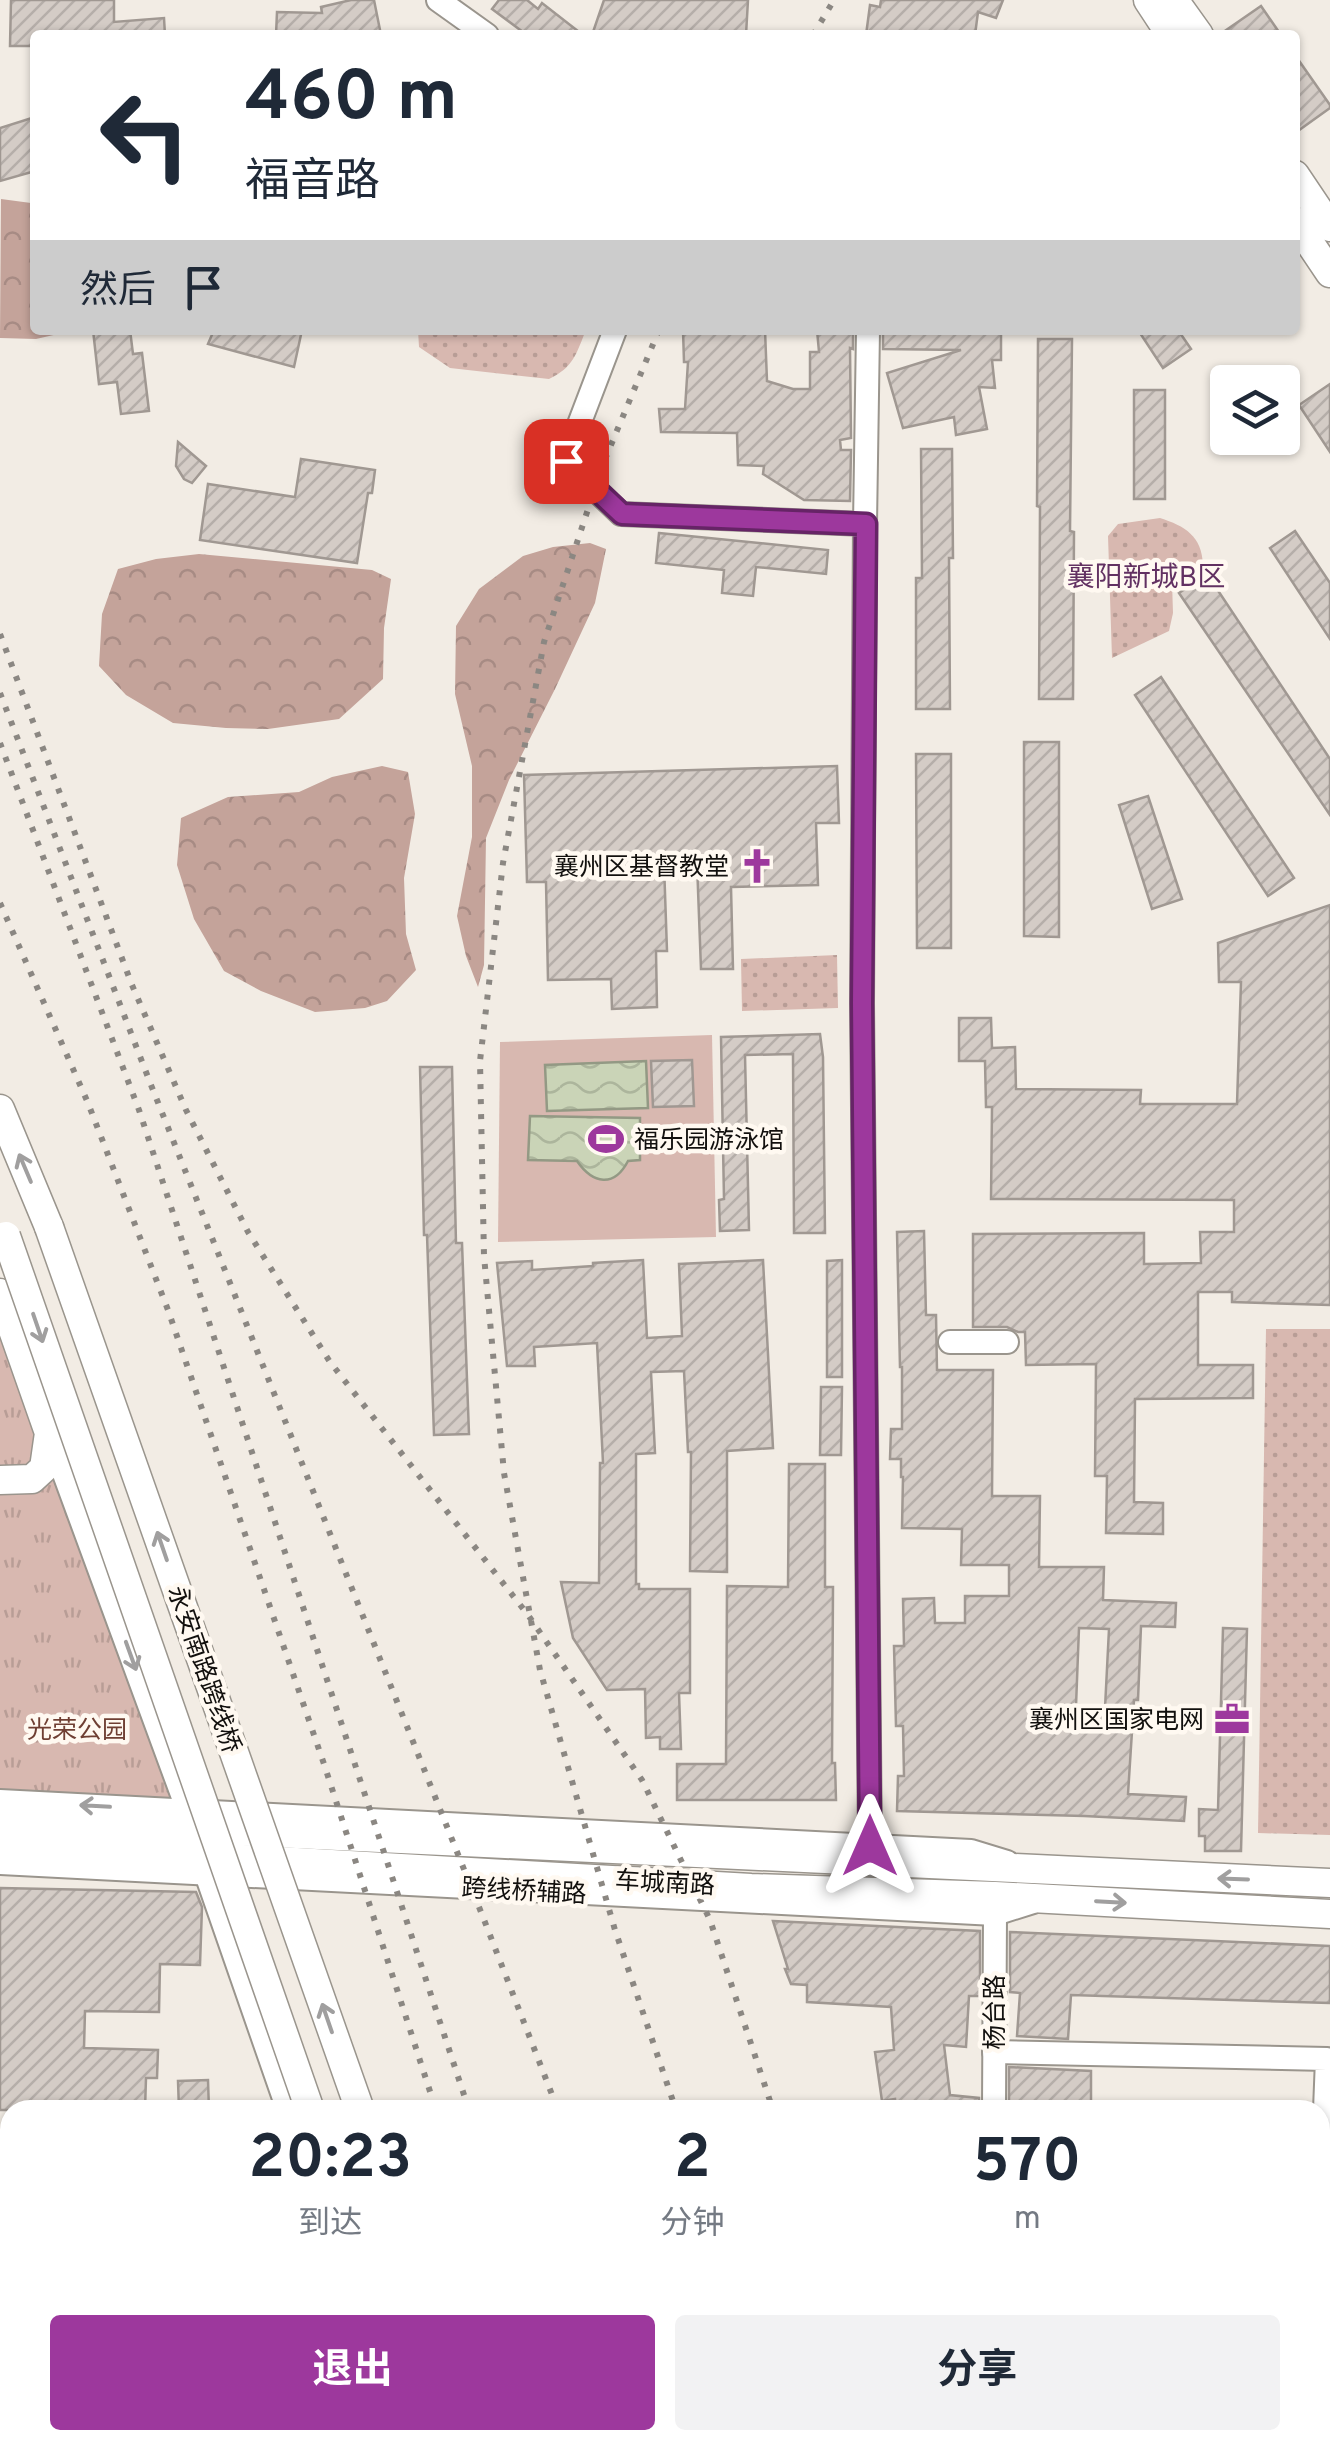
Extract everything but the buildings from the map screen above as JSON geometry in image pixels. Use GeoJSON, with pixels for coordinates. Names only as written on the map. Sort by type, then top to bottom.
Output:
{"type":"FeatureCollection","features":[{"type":"Feature","properties":{"kind":"main road"},"geometry":{"type":"LineString","coordinates":[[1148,0],[1168,30]]}},
{"type":"Feature","properties":{"kind":"main road"},"geometry":{"type":"LineString","coordinates":[[1174,0],[1195,30]]}},
{"type":"Feature","properties":{"kind":"main road"},"geometry":{"type":"LineString","coordinates":[[1300,182],[1330,227]]}},
{"type":"Feature","properties":{"kind":"main road"},"geometry":{"type":"LineString","coordinates":[[1300,228],[1330,273]]}},
{"type":"Feature","properties":{"kind":"main road","name":"永安南路跨线桥"},"geometry":{"type":"LineString","coordinates":[[0,1109],[50,1227],[356,2100]]}},
{"type":"Feature","properties":{"kind":"main road","name":"永安南路跨线桥"},"geometry":{"type":"LineString","coordinates":[[3,1229],[307,2100]]}},
{"type":"Feature","properties":{"kind":"main road"},"geometry":{"type":"LineString","coordinates":[[0,1292],[48,1433],[44,1468],[32,1480],[0,1480]]}},
{"type":"Feature","properties":{"kind":"main road","name":"车城南路"},"geometry":{"type":"LineString","coordinates":[[0,1820],[1330,1883]]}},
{"type":"Feature","properties":{"kind":"main road","name":"车城南路"},"geometry":{"type":"LineString","coordinates":[[0,1845],[751,1888],[1046,1898],[1330,1914]]}},
{"type":"Feature","properties":{"kind":"street"},"geometry":{"type":"LineString","coordinates":[[438,0],[480,30]]}},
{"type":"Feature","properties":{"kind":"street"},"geometry":{"type":"LineString","coordinates":[[613,335],[566,461],[622,514],[866,524]]}},
{"type":"Feature","properties":{"kind":"street"},"geometry":{"type":"LineString","coordinates":[[868,335],[862,1003],[870,1846]]}},
{"type":"Feature","properties":{"kind":"street"},"geometry":{"type":"LineString","coordinates":[[950,1342],[1006,1342]]}},
{"type":"Feature","properties":{"kind":"street"},"geometry":{"type":"LineString","coordinates":[[48,1433],[188,1811]]}},
{"type":"Feature","properties":{"kind":"street"},"geometry":{"type":"LineString","coordinates":[[0,1800],[971,1850],[1029,1869]]}},
{"type":"Feature","properties":{"kind":"street","name":"跨线桥辅路"},"geometry":{"type":"LineString","coordinates":[[0,1863],[995,1914],[1046,1898]]}},
{"type":"Feature","properties":{"kind":"street"},"geometry":{"type":"LineString","coordinates":[[206,1874],[285,2100]]}},
{"type":"Feature","properties":{"kind":"street","name":"杨台路"},"geometry":{"type":"LineString","coordinates":[[994,2100],[995,1914]]}},
{"type":"Feature","properties":{"kind":"street"},"geometry":{"type":"LineString","coordinates":[[994,2052],[1328,2059],[1326,2100]]}},
{"type":"Feature","properties":{"kind":"green space"},"geometry":{"type":"Polygon","coordinates":[[[1,199],[30,203],[30,335],[54,335],[36,339],[0,338],[1,199]]]}},
{"type":"Feature","properties":{"kind":"green space"},"geometry":{"type":"Polygon","coordinates":[[[418,335],[584,335],[569,365],[549,379],[450,368],[419,347],[418,335]]]}},
{"type":"Feature","properties":{"kind":"green space"},"geometry":{"type":"Polygon","coordinates":[[[1160,518],[1196,539],[1203,565],[1172,582],[1169,631],[1112,658],[1108,536],[1118,524],[1160,518]]]}},
{"type":"Feature","properties":{"kind":"green space"},"geometry":{"type":"Polygon","coordinates":[[[590,543],[606,549],[595,603],[509,780],[486,838],[484,965],[478,987],[457,916],[472,837],[472,766],[455,694],[456,626],[479,589],[523,556],[553,547],[590,543]]]}},
{"type":"Feature","properties":{"kind":"green space"},"geometry":{"type":"Polygon","coordinates":[[[199,554],[372,570],[391,579],[384,628],[383,679],[339,719],[268,729],[173,723],[126,695],[99,666],[102,614],[118,569],[199,554]]]}},
{"type":"Feature","properties":{"kind":"green space"},"geometry":{"type":"Polygon","coordinates":[[[382,766],[408,772],[415,814],[404,878],[406,934],[416,970],[387,1001],[365,1008],[315,1012],[261,991],[224,971],[194,919],[177,865],[181,818],[228,797],[299,792],[332,777],[382,766]]]}},
{"type":"Feature","properties":{"kind":"green space"},"geometry":{"type":"Polygon","coordinates":[[[837,955],[838,1008],[742,1011],[741,959],[837,955]]]}},
{"type":"Feature","properties":{"kind":"green space","name":"福乐园游泳馆"},"geometry":{"type":"Polygon","coordinates":[[[712,1035],[716,1237],[498,1242],[500,1042],[712,1035]]]}},
{"type":"Feature","properties":{"kind":"green space","name":"光荣公园"},"geometry":{"type":"Polygon","coordinates":[[[0,1293],[188,1811],[0,1801],[0,1293]]]}},
{"type":"Feature","properties":{"kind":"green space"},"geometry":{"type":"Polygon","coordinates":[[[1266,1329],[1330,1329],[1330,1835],[1258,1833],[1266,1329]]]}},
{"type":"Feature","properties":{"kind":"water"},"geometry":{"type":"Polygon","coordinates":[[[646,1061],[648,1108],[547,1111],[545,1065],[646,1061]]]}},
{"type":"Feature","properties":{"kind":"water"},"geometry":{"type":"Polygon","coordinates":[[[530,1116],[640,1118],[640,1160],[628,1161],[616,1176],[603,1180],[577,1161],[528,1160],[530,1116]]]}},
{"type":"Feature","properties":{"kind":"railway"},"geometry":{"type":"LineString","coordinates":[[816,30],[834,0]]}},
{"type":"Feature","properties":{"kind":"railway"},"geometry":{"type":"LineString","coordinates":[[657,335],[603,464],[544,642],[503,863],[480,1061],[484,1256],[504,1473],[540,1670],[615,1930],[673,2100]]}},
{"type":"Feature","properties":{"kind":"railway"},"geometry":{"type":"LineString","coordinates":[[0,634],[132,985],[186,1110],[248,1232],[330,1362],[528,1615],[642,1780],[710,1920],[770,2100]]}},
{"type":"Feature","properties":{"kind":"railway"},"geometry":{"type":"LineString","coordinates":[[0,693],[151,1085],[554,2100]]}},
{"type":"Feature","properties":{"kind":"railway"},"geometry":{"type":"LineString","coordinates":[[0,743],[139,1110],[466,2100]]}},
{"type":"Feature","properties":{"kind":"railway"},"geometry":{"type":"LineString","coordinates":[[0,903],[88,1103],[168,1310],[325,1767],[433,2100]]}},
{"type":"Feature","properties":{"kind":"place","name":"襄州区基督教堂"},"geometry":{"type":"Point","coordinates":[757,866]}},
{"type":"Feature","properties":{"kind":"place","name":"福乐园游泳馆"},"geometry":{"type":"Point","coordinates":[606,1139]}},
{"type":"Feature","properties":{"kind":"place","name":"襄州区国家电网"},"geometry":{"type":"Point","coordinates":[1232,1719]}},
{"type":"Feature","properties":{"kind":"district","name":"襄阳新城B区"},"geometry":{"type":"Point","coordinates":[1146,576]}},
{"type":"Feature","properties":{"kind":"route"},"geometry":{"type":"LineString","coordinates":[[566,461],[622,514],[866,524],[862,1003],[870,1846]]}}]}
